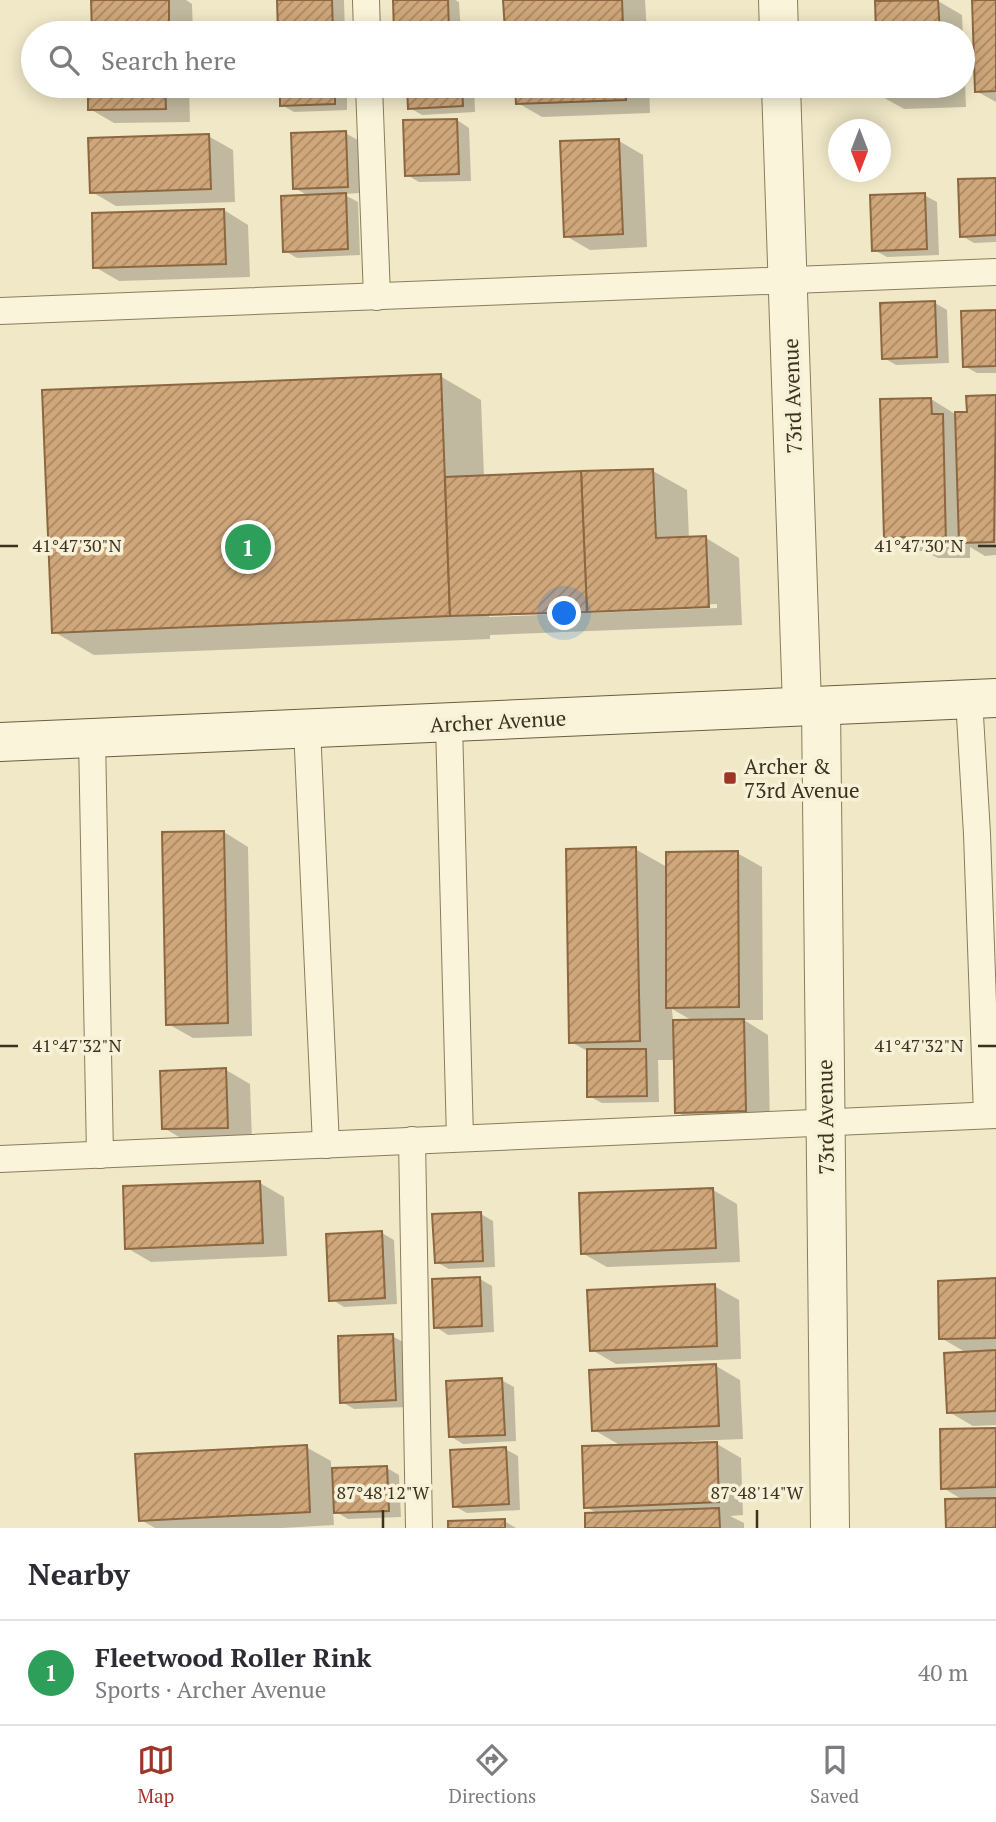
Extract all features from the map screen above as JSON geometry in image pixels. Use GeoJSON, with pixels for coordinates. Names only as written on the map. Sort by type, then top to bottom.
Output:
{"type":"FeatureCollection","features":[{"type":"Feature","properties":{"kind":"street"},"geometry":{"type":"LineString","coordinates":[[778,0],[779,21]]}},
{"type":"Feature","properties":{"kind":"street","name":"73rd Avenue"},"geometry":{"type":"LineString","coordinates":[[781,98],[788,281],[812,706],[825,1122],[830,1528]]}},
{"type":"Feature","properties":{"kind":"street","name":"Archer Avenue"},"geometry":{"type":"LineString","coordinates":[[0,741],[983,699]]}},
{"type":"Feature","properties":{"kind":"lane"},"geometry":{"type":"LineString","coordinates":[[366,0],[367,21]]}},
{"type":"Feature","properties":{"kind":"lane"},"geometry":{"type":"LineString","coordinates":[[369,98],[377,297]]}},
{"type":"Feature","properties":{"kind":"lane"},"geometry":{"type":"LineString","coordinates":[[0,311],[996,272]]}},
{"type":"Feature","properties":{"kind":"lane"},"geometry":{"type":"LineString","coordinates":[[0,1160],[991,1115],[977,821],[983,699]]}},
{"type":"Feature","properties":{"kind":"lane"},"geometry":{"type":"LineString","coordinates":[[449,723],[460,1139]]}},
{"type":"Feature","properties":{"kind":"lane"},"geometry":{"type":"LineString","coordinates":[[307,728],[326,1145]]}},
{"type":"Feature","properties":{"kind":"lane"},"geometry":{"type":"LineString","coordinates":[[92,738],[100,1155]]}},
{"type":"Feature","properties":{"kind":"lane"},"geometry":{"type":"LineString","coordinates":[[412,1140],[419,1528]]}},
{"type":"Feature","properties":{"kind":"building"},"geometry":{"type":"Polygon","coordinates":[[[91,0],[169,0],[169,21],[92,21],[91,0]]]}},
{"type":"Feature","properties":{"kind":"building"},"geometry":{"type":"Polygon","coordinates":[[[277,0],[332,0],[333,21],[278,21],[277,0]]]}},
{"type":"Feature","properties":{"kind":"building"},"geometry":{"type":"Polygon","coordinates":[[[393,0],[448,0],[449,21],[394,21],[393,0]]]}},
{"type":"Feature","properties":{"kind":"building"},"geometry":{"type":"Polygon","coordinates":[[[503,0],[622,0],[623,21],[504,21],[503,0]]]}},
{"type":"Feature","properties":{"kind":"building"},"geometry":{"type":"Polygon","coordinates":[[[938,0],[939,21],[876,21],[875,1],[938,0]]]}},
{"type":"Feature","properties":{"kind":"building"},"geometry":{"type":"Polygon","coordinates":[[[972,0],[996,0],[996,91],[975,92],[975,21],[973,21],[972,0]]]}},
{"type":"Feature","properties":{"kind":"building"},"geometry":{"type":"Polygon","coordinates":[[[88,98],[166,98],[166,109],[88,110],[88,98]]]}},
{"type":"Feature","properties":{"kind":"building"},"geometry":{"type":"Polygon","coordinates":[[[280,98],[335,98],[335,104],[280,106],[280,98]]]}},
{"type":"Feature","properties":{"kind":"building"},"geometry":{"type":"Polygon","coordinates":[[[408,98],[463,98],[463,106],[408,109],[408,98]]]}},
{"type":"Feature","properties":{"kind":"building"},"geometry":{"type":"Polygon","coordinates":[[[516,98],[626,98],[626,100],[516,104],[516,98]]]}},
{"type":"Feature","properties":{"kind":"building"},"geometry":{"type":"Polygon","coordinates":[[[457,119],[459,174],[405,176],[403,120],[457,119]]]}},
{"type":"Feature","properties":{"kind":"building"},"geometry":{"type":"Polygon","coordinates":[[[346,131],[348,187],[293,189],[291,133],[346,131]]]}},
{"type":"Feature","properties":{"kind":"building"},"geometry":{"type":"Polygon","coordinates":[[[209,134],[211,189],[90,193],[88,138],[209,134]]]}},
{"type":"Feature","properties":{"kind":"building"},"geometry":{"type":"Polygon","coordinates":[[[619,139],[623,234],[564,237],[560,141],[619,139]]]}},
{"type":"Feature","properties":{"kind":"building"},"geometry":{"type":"Polygon","coordinates":[[[996,178],[996,235],[960,237],[958,179],[996,178]]]}},
{"type":"Feature","properties":{"kind":"building"},"geometry":{"type":"Polygon","coordinates":[[[346,193],[348,249],[283,252],[281,196],[346,193]]]}},
{"type":"Feature","properties":{"kind":"building"},"geometry":{"type":"Polygon","coordinates":[[[925,193],[927,249],[872,251],[870,195],[925,193]]]}},
{"type":"Feature","properties":{"kind":"building"},"geometry":{"type":"Polygon","coordinates":[[[224,209],[226,264],[93,268],[92,213],[224,209]]]}},
{"type":"Feature","properties":{"kind":"building"},"geometry":{"type":"Polygon","coordinates":[[[935,301],[937,357],[882,359],[880,303],[935,301]]]}},
{"type":"Feature","properties":{"kind":"building"},"geometry":{"type":"Polygon","coordinates":[[[996,310],[996,366],[963,367],[961,311],[996,310]]]}},
{"type":"Feature","properties":{"kind":"building"},"geometry":{"type":"Polygon","coordinates":[[[441,374],[450,616],[52,633],[42,390],[441,374]]]}},
{"type":"Feature","properties":{"kind":"building"},"geometry":{"type":"Polygon","coordinates":[[[996,395],[994,542],[959,543],[955,412],[967,412],[966,396],[996,395]]]}},
{"type":"Feature","properties":{"kind":"building"},"geometry":{"type":"Polygon","coordinates":[[[931,398],[932,414],[943,414],[946,544],[911,545],[911,537],[884,538],[880,399],[931,398]]]}},
{"type":"Feature","properties":{"kind":"building"},"geometry":{"type":"Polygon","coordinates":[[[653,469],[656,538],[706,536],[709,607],[587,612],[581,471],[653,469]]]}},
{"type":"Feature","properties":{"kind":"building"},"geometry":{"type":"Polygon","coordinates":[[[581,471],[587,612],[450,616],[445,477],[581,471]]]}},
{"type":"Feature","properties":{"kind":"building"},"geometry":{"type":"Polygon","coordinates":[[[224,831],[228,1023],[166,1025],[162,832],[224,831]]]}},
{"type":"Feature","properties":{"kind":"building"},"geometry":{"type":"Polygon","coordinates":[[[636,847],[640,1041],[569,1043],[566,849],[636,847]]]}},
{"type":"Feature","properties":{"kind":"building"},"geometry":{"type":"Polygon","coordinates":[[[738,851],[739,1007],[666,1008],[666,852],[738,851]]]}},
{"type":"Feature","properties":{"kind":"building"},"geometry":{"type":"Polygon","coordinates":[[[744,1019],[746,1111],[675,1113],[673,1020],[744,1019]]]}},
{"type":"Feature","properties":{"kind":"building"},"geometry":{"type":"Polygon","coordinates":[[[587,1049],[646,1049],[647,1096],[587,1097],[587,1049]]]}},
{"type":"Feature","properties":{"kind":"building"},"geometry":{"type":"Polygon","coordinates":[[[226,1068],[228,1128],[162,1129],[160,1071],[226,1068]]]}},
{"type":"Feature","properties":{"kind":"building"},"geometry":{"type":"Polygon","coordinates":[[[260,1181],[263,1243],[125,1249],[123,1186],[260,1181]]]}},
{"type":"Feature","properties":{"kind":"building"},"geometry":{"type":"Polygon","coordinates":[[[713,1188],[716,1248],[581,1254],[579,1193],[713,1188]]]}},
{"type":"Feature","properties":{"kind":"building"},"geometry":{"type":"Polygon","coordinates":[[[481,1212],[483,1261],[435,1263],[432,1214],[481,1212]]]}},
{"type":"Feature","properties":{"kind":"building"},"geometry":{"type":"Polygon","coordinates":[[[382,1231],[385,1298],[329,1301],[326,1234],[382,1231]]]}},
{"type":"Feature","properties":{"kind":"building"},"geometry":{"type":"Polygon","coordinates":[[[480,1277],[482,1326],[434,1328],[432,1279],[480,1277]]]}},
{"type":"Feature","properties":{"kind":"building"},"geometry":{"type":"Polygon","coordinates":[[[996,1278],[996,1338],[939,1339],[938,1281],[996,1278]]]}},
{"type":"Feature","properties":{"kind":"building"},"geometry":{"type":"Polygon","coordinates":[[[715,1284],[717,1346],[590,1351],[587,1290],[715,1284]]]}},
{"type":"Feature","properties":{"kind":"building"},"geometry":{"type":"Polygon","coordinates":[[[393,1334],[396,1400],[340,1403],[338,1336],[393,1334]]]}},
{"type":"Feature","properties":{"kind":"building"},"geometry":{"type":"Polygon","coordinates":[[[996,1350],[996,1411],[947,1413],[944,1353],[996,1350]]]}},
{"type":"Feature","properties":{"kind":"building"},"geometry":{"type":"Polygon","coordinates":[[[716,1364],[719,1426],[592,1431],[589,1370],[716,1364]]]}},
{"type":"Feature","properties":{"kind":"building"},"geometry":{"type":"Polygon","coordinates":[[[502,1378],[505,1435],[449,1437],[446,1381],[502,1378]]]}},
{"type":"Feature","properties":{"kind":"building"},"geometry":{"type":"Polygon","coordinates":[[[996,1428],[996,1487],[941,1489],[940,1429],[996,1428]]]}},
{"type":"Feature","properties":{"kind":"building"},"geometry":{"type":"Polygon","coordinates":[[[717,1442],[719,1502],[584,1508],[582,1446],[717,1442]]]}},
{"type":"Feature","properties":{"kind":"building"},"geometry":{"type":"Polygon","coordinates":[[[307,1445],[310,1512],[139,1521],[135,1454],[307,1445]]]}},
{"type":"Feature","properties":{"kind":"building"},"geometry":{"type":"Polygon","coordinates":[[[506,1447],[509,1504],[453,1507],[450,1450],[506,1447]]]}},
{"type":"Feature","properties":{"kind":"building"},"geometry":{"type":"Polygon","coordinates":[[[387,1466],[389,1511],[334,1513],[332,1468],[387,1466]]]}},
{"type":"Feature","properties":{"kind":"building"},"geometry":{"type":"Polygon","coordinates":[[[996,1498],[996,1528],[946,1528],[945,1499],[996,1498]]]}},
{"type":"Feature","properties":{"kind":"building"},"geometry":{"type":"Polygon","coordinates":[[[719,1508],[720,1528],[585,1528],[585,1513],[719,1508]]]}},
{"type":"Feature","properties":{"kind":"building"},"geometry":{"type":"Polygon","coordinates":[[[505,1519],[505,1528],[448,1528],[448,1521],[505,1519]]]}},
{"type":"Feature","properties":{"kind":"place","name":"Fleetwood Roller Rink"},"geometry":{"type":"Point","coordinates":[248,547]}},
{"type":"Feature","properties":{"kind":"place","name":"Archer & 73rd Avenue"},"geometry":{"type":"Point","coordinates":[730,778]}}]}
